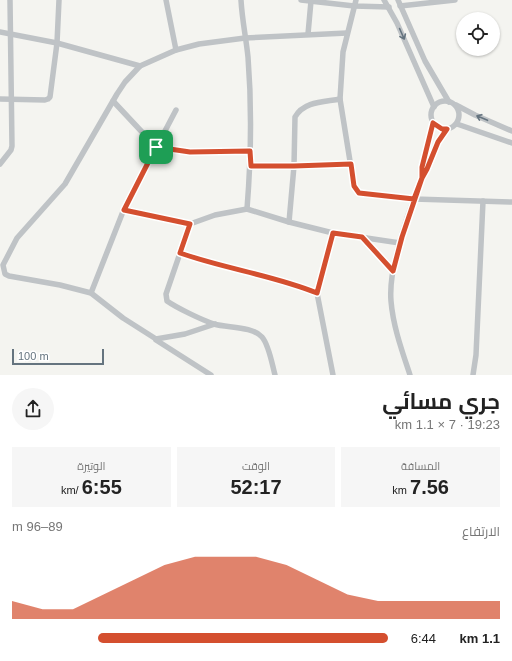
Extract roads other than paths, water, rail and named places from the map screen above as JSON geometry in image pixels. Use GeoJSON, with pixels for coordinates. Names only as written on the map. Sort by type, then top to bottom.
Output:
{"type":"FeatureCollection","features":[{"type":"Feature","properties":{"kind":"street"},"geometry":{"type":"LineString","coordinates":[[0,164],[12,148],[10,0]]}},
{"type":"Feature","properties":{"kind":"street"},"geometry":{"type":"LineString","coordinates":[[0,99],[48,100],[51,92],[57,43],[59,0]]}},
{"type":"Feature","properties":{"kind":"street"},"geometry":{"type":"LineString","coordinates":[[166,0],[176,50]]}},
{"type":"Feature","properties":{"kind":"street"},"geometry":{"type":"LineString","coordinates":[[241,0],[248,57],[251,166],[248,210]]}},
{"type":"Feature","properties":{"kind":"street"},"geometry":{"type":"LineString","coordinates":[[301,0],[354,6],[389,6]]}},
{"type":"Feature","properties":{"kind":"street"},"geometry":{"type":"LineString","coordinates":[[356,0],[341,63],[340,99],[354,186],[359,193],[414,199],[512,202]]}},
{"type":"Feature","properties":{"kind":"street"},"geometry":{"type":"LineString","coordinates":[[384,0],[389,6],[423,79],[434,107]]}},
{"type":"Feature","properties":{"kind":"street"},"geometry":{"type":"LineString","coordinates":[[398,0],[425,61],[451,103],[457,108],[459,113],[457,124],[447,129],[442,129],[433,123]]}},
{"type":"Feature","properties":{"kind":"street"},"geometry":{"type":"LineString","coordinates":[[400,6],[455,0]]}},
{"type":"Feature","properties":{"kind":"street"},"geometry":{"type":"LineString","coordinates":[[308,34],[311,1]]}},
{"type":"Feature","properties":{"kind":"street"},"geometry":{"type":"LineString","coordinates":[[0,32],[57,43],[140,66]]}},
{"type":"Feature","properties":{"kind":"street"},"geometry":{"type":"LineString","coordinates":[[211,375],[123,318],[91,293],[60,285],[9,276],[5,274],[3,265],[16,238],[65,184],[125,82],[140,66],[176,50],[199,44],[245,38],[347,33]]}},
{"type":"Feature","properties":{"kind":"street"},"geometry":{"type":"LineString","coordinates":[[289,222],[294,166],[295,117],[305,106],[340,99]]}},
{"type":"Feature","properties":{"kind":"street"},"geometry":{"type":"LineString","coordinates":[[113,101],[156,147]]}},
{"type":"Feature","properties":{"kind":"street"},"geometry":{"type":"LineString","coordinates":[[422,178],[422,167],[433,123],[431,117],[432,112],[438,103],[443,101],[451,103],[512,131]]}},
{"type":"Feature","properties":{"kind":"street"},"geometry":{"type":"LineString","coordinates":[[91,293],[124,210],[176,110]]}},
{"type":"Feature","properties":{"kind":"street"},"geometry":{"type":"LineString","coordinates":[[457,124],[512,143]]}},
{"type":"Feature","properties":{"kind":"street"},"geometry":{"type":"LineString","coordinates":[[410,375],[393,316],[390,288],[400,243],[414,199],[438,142],[447,129]]}},
{"type":"Feature","properties":{"kind":"street"},"geometry":{"type":"LineString","coordinates":[[251,166],[351,164]]}},
{"type":"Feature","properties":{"kind":"street"},"geometry":{"type":"LineString","coordinates":[[473,375],[476,355],[483,202]]}},
{"type":"Feature","properties":{"kind":"street"},"geometry":{"type":"LineString","coordinates":[[124,210],[190,224],[215,215],[248,210],[333,233],[400,243]]}},
{"type":"Feature","properties":{"kind":"street"},"geometry":{"type":"LineString","coordinates":[[190,224],[166,294],[167,301],[215,324],[238,328],[258,334],[262,337],[270,354],[274,375]]}},
{"type":"Feature","properties":{"kind":"street"},"geometry":{"type":"LineString","coordinates":[[333,233],[317,293],[333,375]]}},
{"type":"Feature","properties":{"kind":"street"},"geometry":{"type":"LineString","coordinates":[[180,253],[209,262],[278,279],[317,293]]}},
{"type":"Feature","properties":{"kind":"street"},"geometry":{"type":"LineString","coordinates":[[156,339],[185,334],[215,324]]}},
{"type":"Feature","properties":{"kind":"lane"},"geometry":{"type":"LineString","coordinates":[[156,147],[190,152],[250,151]]}}]}
